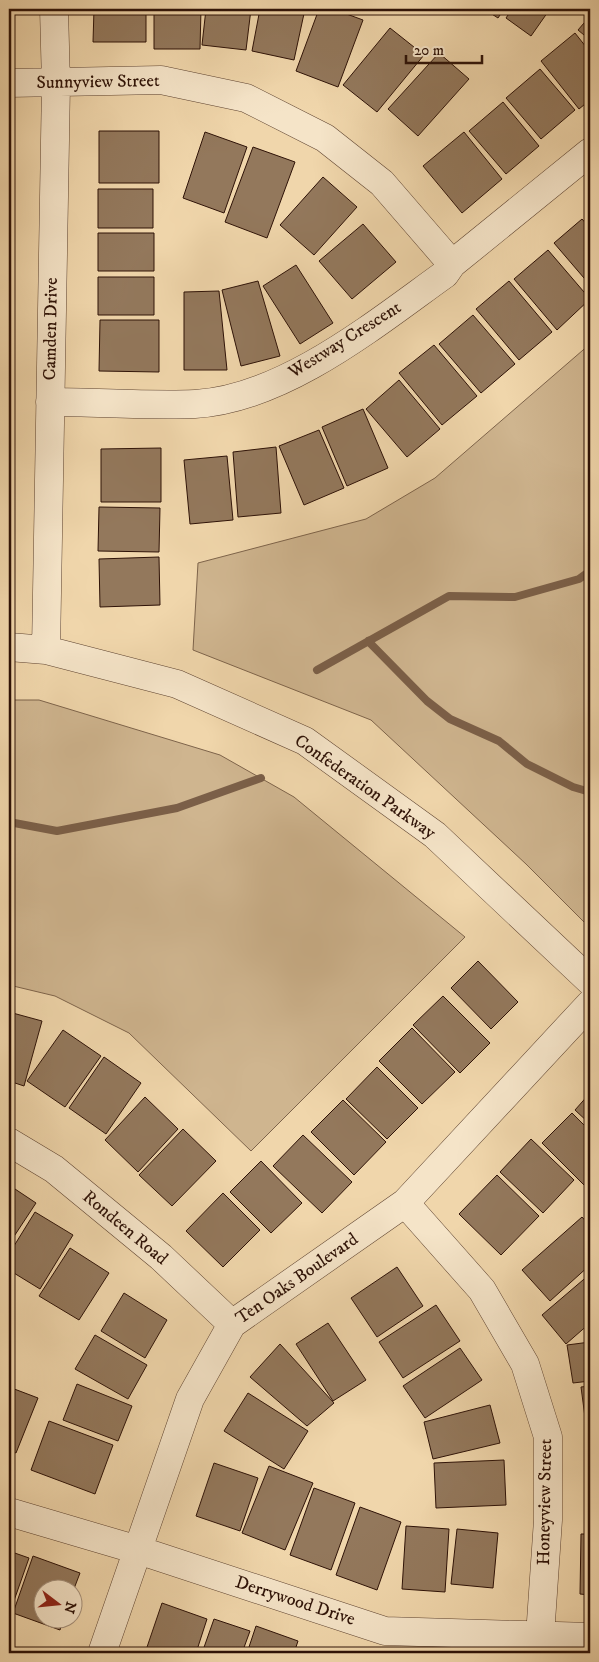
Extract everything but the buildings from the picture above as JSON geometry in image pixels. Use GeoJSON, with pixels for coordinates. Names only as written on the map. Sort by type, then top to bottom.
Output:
{"type":"FeatureCollection","features":[{"type":"Feature","properties":{"kind":"street","name":"Camden Drive"},"geometry":{"type":"LineString","coordinates":[[46,650],[56,84],[54,9]]}},
{"type":"Feature","properties":{"kind":"street","name":"Sunnyview Street"},"geometry":{"type":"LineString","coordinates":[[9,83],[56,84],[161,80],[246,98],[325,138],[382,183],[452,264]]}},
{"type":"Feature","properties":{"kind":"street","name":"Westway Crescent"},"geometry":{"type":"LineString","coordinates":[[50,402],[196,404],[242,394],[301,372],[438,280],[452,264],[590,152]]}},
{"type":"Feature","properties":{"kind":"street","name":"Confederation Parkway"},"geometry":{"type":"LineString","coordinates":[[9,647],[46,650],[177,684],[304,741],[434,835],[590,982]]}},
{"type":"Feature","properties":{"kind":"street","name":"Ten Oaks Boulevard"},"geometry":{"type":"LineString","coordinates":[[102,1653],[190,1399],[232,1324],[405,1202],[590,1004]]}},
{"type":"Feature","properties":{"kind":"street","name":"Rondeen Road"},"geometry":{"type":"LineString","coordinates":[[9,1142],[54,1169],[160,1256],[232,1324]]}},
{"type":"Feature","properties":{"kind":"street","name":"Honeyview Street"},"geometry":{"type":"LineString","coordinates":[[405,1202],[482,1290],[525,1364],[548,1437],[548,1520],[540,1636]]}},
{"type":"Feature","properties":{"kind":"street","name":"Derrywood Drive"},"geometry":{"type":"LineString","coordinates":[[9,1512],[138,1550],[385,1631],[590,1637]]}},
{"type":"Feature","properties":{"kind":"shaded area"},"geometry":{"type":"Polygon","coordinates":[[[590,344],[590,928],[526,864],[371,720],[193,650],[198,563],[366,519],[435,478],[590,344]]]}},
{"type":"Feature","properties":{"kind":"shaded area"},"geometry":{"type":"Polygon","coordinates":[[[9,700],[39,700],[220,755],[294,797],[465,937],[251,1151],[129,1033],[55,996],[9,985],[9,700]]]}},
{"type":"Feature","properties":{"kind":"waterway"},"geometry":{"type":"LineString","coordinates":[[317,670],[449,596],[515,597],[579,579],[590,571]]}},
{"type":"Feature","properties":{"kind":"waterway"},"geometry":{"type":"LineString","coordinates":[[368,641],[427,701],[450,719],[499,741],[527,764],[573,787],[590,792]]}},
{"type":"Feature","properties":{"kind":"waterway"},"geometry":{"type":"LineString","coordinates":[[9,822],[57,831],[177,808],[261,778]]}}]}
